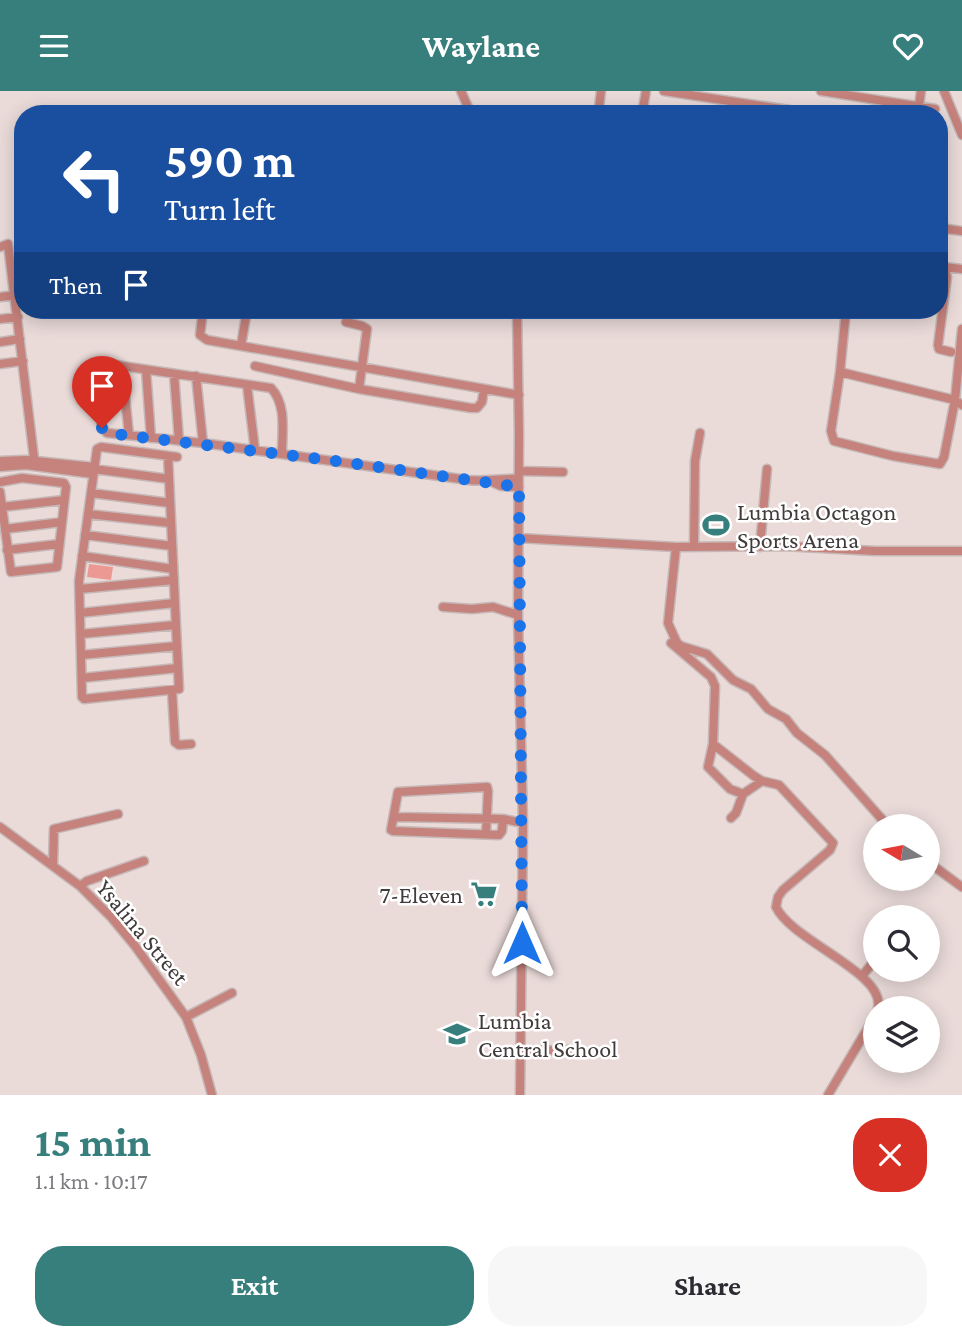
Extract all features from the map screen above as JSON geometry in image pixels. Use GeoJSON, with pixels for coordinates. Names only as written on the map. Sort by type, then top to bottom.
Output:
{"type":"FeatureCollection","features":[{"type":"Feature","properties":{"kind":"street"},"geometry":{"type":"LineString","coordinates":[[664,91],[756,105]]}},
{"type":"Feature","properties":{"kind":"street"},"geometry":{"type":"LineString","coordinates":[[821,91],[912,105]]}},
{"type":"Feature","properties":{"kind":"street"},"geometry":{"type":"LineString","coordinates":[[944,91],[962,135]]}},
{"type":"Feature","properties":{"kind":"street"},"geometry":{"type":"LineString","coordinates":[[0,247],[8,244],[14,288]]}},
{"type":"Feature","properties":{"kind":"street"},"geometry":{"type":"LineString","coordinates":[[0,275],[12,274]]}},
{"type":"Feature","properties":{"kind":"street"},"geometry":{"type":"LineString","coordinates":[[18,319],[35,463]]}},
{"type":"Feature","properties":{"kind":"street"},"geometry":{"type":"LineString","coordinates":[[202,319],[201,337],[207,340],[519,394]]}},
{"type":"Feature","properties":{"kind":"street"},"geometry":{"type":"LineString","coordinates":[[241,346],[246,319]]}},
{"type":"Feature","properties":{"kind":"street"},"geometry":{"type":"LineString","coordinates":[[517,319],[518,615],[523,823],[520,1095]]}},
{"type":"Feature","properties":{"kind":"street"},"geometry":{"type":"LineString","coordinates":[[845,319],[831,436],[834,441],[940,464],[958,403],[962,329]]}},
{"type":"Feature","properties":{"kind":"street"},"geometry":{"type":"LineString","coordinates":[[941,319],[939,349],[951,352]]}},
{"type":"Feature","properties":{"kind":"street"},"geometry":{"type":"LineString","coordinates":[[346,323],[362,325],[368,329],[359,389]]}},
{"type":"Feature","properties":{"kind":"street"},"geometry":{"type":"LineString","coordinates":[[0,342],[20,339]]}},
{"type":"Feature","properties":{"kind":"street"},"geometry":{"type":"LineString","coordinates":[[0,364],[23,361]]}},
{"type":"Feature","properties":{"kind":"street"},"geometry":{"type":"LineString","coordinates":[[282,454],[279,396],[271,388],[102,363],[97,366],[102,428],[107,433],[203,443],[282,454],[492,482],[501,478],[519,479],[564,472]]}},
{"type":"Feature","properties":{"kind":"street"},"geometry":{"type":"LineString","coordinates":[[122,366],[129,435]]}},
{"type":"Feature","properties":{"kind":"street"},"geometry":{"type":"LineString","coordinates":[[255,366],[359,389],[477,408],[482,402],[484,389]]}},
{"type":"Feature","properties":{"kind":"street"},"geometry":{"type":"LineString","coordinates":[[146,370],[151,438]]}},
{"type":"Feature","properties":{"kind":"street"},"geometry":{"type":"LineString","coordinates":[[840,372],[958,403]]}},
{"type":"Feature","properties":{"kind":"street"},"geometry":{"type":"LineString","coordinates":[[174,374],[179,440]]}},
{"type":"Feature","properties":{"kind":"street"},"geometry":{"type":"LineString","coordinates":[[196,376],[203,443]]}},
{"type":"Feature","properties":{"kind":"street"},"geometry":{"type":"LineString","coordinates":[[247,385],[255,450]]}},
{"type":"Feature","properties":{"kind":"street"},"geometry":{"type":"LineString","coordinates":[[694,546],[695,461],[701,433]]}},
{"type":"Feature","properties":{"kind":"street"},"geometry":{"type":"LineString","coordinates":[[168,456],[180,689],[84,699],[80,589],[97,448],[177,457]]}},
{"type":"Feature","properties":{"kind":"street"},"geometry":{"type":"LineString","coordinates":[[0,492],[9,569],[15,573],[57,567],[66,487],[64,483],[22,478],[2,482],[0,464],[35,463],[169,479]]}},
{"type":"Feature","properties":{"kind":"street"},"geometry":{"type":"LineString","coordinates":[[760,547],[767,469]]}},
{"type":"Feature","properties":{"kind":"street"},"geometry":{"type":"LineString","coordinates":[[90,493],[170,503]]}},
{"type":"Feature","properties":{"kind":"street"},"geometry":{"type":"LineString","coordinates":[[2,507],[64,500]]}},
{"type":"Feature","properties":{"kind":"street"},"geometry":{"type":"LineString","coordinates":[[88,514],[171,523]]}},
{"type":"Feature","properties":{"kind":"street"},"geometry":{"type":"LineString","coordinates":[[5,529],[62,522]]}},
{"type":"Feature","properties":{"kind":"street"},"geometry":{"type":"LineString","coordinates":[[85,535],[172,545]]}},
{"type":"Feature","properties":{"kind":"street"},"geometry":{"type":"LineString","coordinates":[[518,538],[676,547],[792,546],[875,551],[960,550]]}},
{"type":"Feature","properties":{"kind":"street"},"geometry":{"type":"LineString","coordinates":[[7,550],[59,544]]}},
{"type":"Feature","properties":{"kind":"street"},"geometry":{"type":"LineString","coordinates":[[676,547],[668,623],[677,643],[707,655],[733,680],[751,689],[768,709],[786,719],[797,733],[825,755],[877,814]]}},
{"type":"Feature","properties":{"kind":"street"},"geometry":{"type":"LineString","coordinates":[[82,556],[173,569]]}},
{"type":"Feature","properties":{"kind":"street"},"geometry":{"type":"LineString","coordinates":[[80,589],[174,580]]}},
{"type":"Feature","properties":{"kind":"street"},"geometry":{"type":"LineString","coordinates":[[80,613],[175,603]]}},
{"type":"Feature","properties":{"kind":"street"},"geometry":{"type":"LineString","coordinates":[[443,607],[472,610],[493,607],[518,615]]}},
{"type":"Feature","properties":{"kind":"street"},"geometry":{"type":"LineString","coordinates":[[81,634],[176,625]]}},
{"type":"Feature","properties":{"kind":"street"},"geometry":{"type":"LineString","coordinates":[[671,643],[711,677],[715,686],[713,744],[708,767],[730,789],[743,793]]}},
{"type":"Feature","properties":{"kind":"street"},"geometry":{"type":"LineString","coordinates":[[81,655],[177,646]]}},
{"type":"Feature","properties":{"kind":"street"},"geometry":{"type":"LineString","coordinates":[[82,678],[178,668]]}},
{"type":"Feature","properties":{"kind":"street"},"geometry":{"type":"LineString","coordinates":[[172,691],[175,741],[179,745],[191,744]]}},
{"type":"Feature","properties":{"kind":"street"},"geometry":{"type":"LineString","coordinates":[[713,744],[762,781],[779,785],[832,843],[830,850],[783,890],[776,902],[779,912],[797,932],[862,976],[878,996]]}},
{"type":"Feature","properties":{"kind":"street"},"geometry":{"type":"LineString","coordinates":[[731,818],[740,806],[743,793],[762,781]]}},
{"type":"Feature","properties":{"kind":"street"},"geometry":{"type":"LineString","coordinates":[[486,834],[488,790],[485,787],[401,790],[398,793],[391,828],[393,831],[486,834],[501,834],[503,819]]}},
{"type":"Feature","properties":{"kind":"street"},"geometry":{"type":"LineString","coordinates":[[53,866],[54,829],[118,814]]}},
{"type":"Feature","properties":{"kind":"street"},"geometry":{"type":"LineString","coordinates":[[395,817],[503,819],[523,823]]}},
{"type":"Feature","properties":{"kind":"street","name":"Ysalina Street"},"geometry":{"type":"LineString","coordinates":[[0,827],[80,886],[128,938],[186,1017],[201,1055],[212,1095]]}},
{"type":"Feature","properties":{"kind":"street"},"geometry":{"type":"LineString","coordinates":[[80,886],[87,881],[144,861]]}},
{"type":"Feature","properties":{"kind":"street"},"geometry":{"type":"LineString","coordinates":[[940,871],[962,887]]}},
{"type":"Feature","properties":{"kind":"street"},"geometry":{"type":"LineString","coordinates":[[186,1017],[232,993]]}},
{"type":"Feature","properties":{"kind":"street"},"geometry":{"type":"LineString","coordinates":[[828,1095],[863,1036]]}},
{"type":"Feature","properties":{"kind":"street"},"geometry":{"type":"LineString","coordinates":[[520,1051],[568,1050]]}},
{"type":"Feature","properties":{"kind":"shaded area"},"geometry":{"type":"Polygon","coordinates":[[[89,564],[113,567],[111,580],[87,577],[89,564]]]}},
{"type":"Feature","properties":{"kind":"place","name":"Lumbia Octagon Sports Arena"},"geometry":{"type":"Point","coordinates":[716,525]}},
{"type":"Feature","properties":{"kind":"place","name":"7-Eleven"},"geometry":{"type":"Point","coordinates":[484,894]}},
{"type":"Feature","properties":{"kind":"place","name":"Lumbia Central School"},"geometry":{"type":"Point","coordinates":[457,1034]}},
{"type":"Feature","properties":{"kind":"route"},"geometry":{"type":"LineString","coordinates":[[102,428],[107,433],[179,440],[519,487],[522,943]]}}]}
